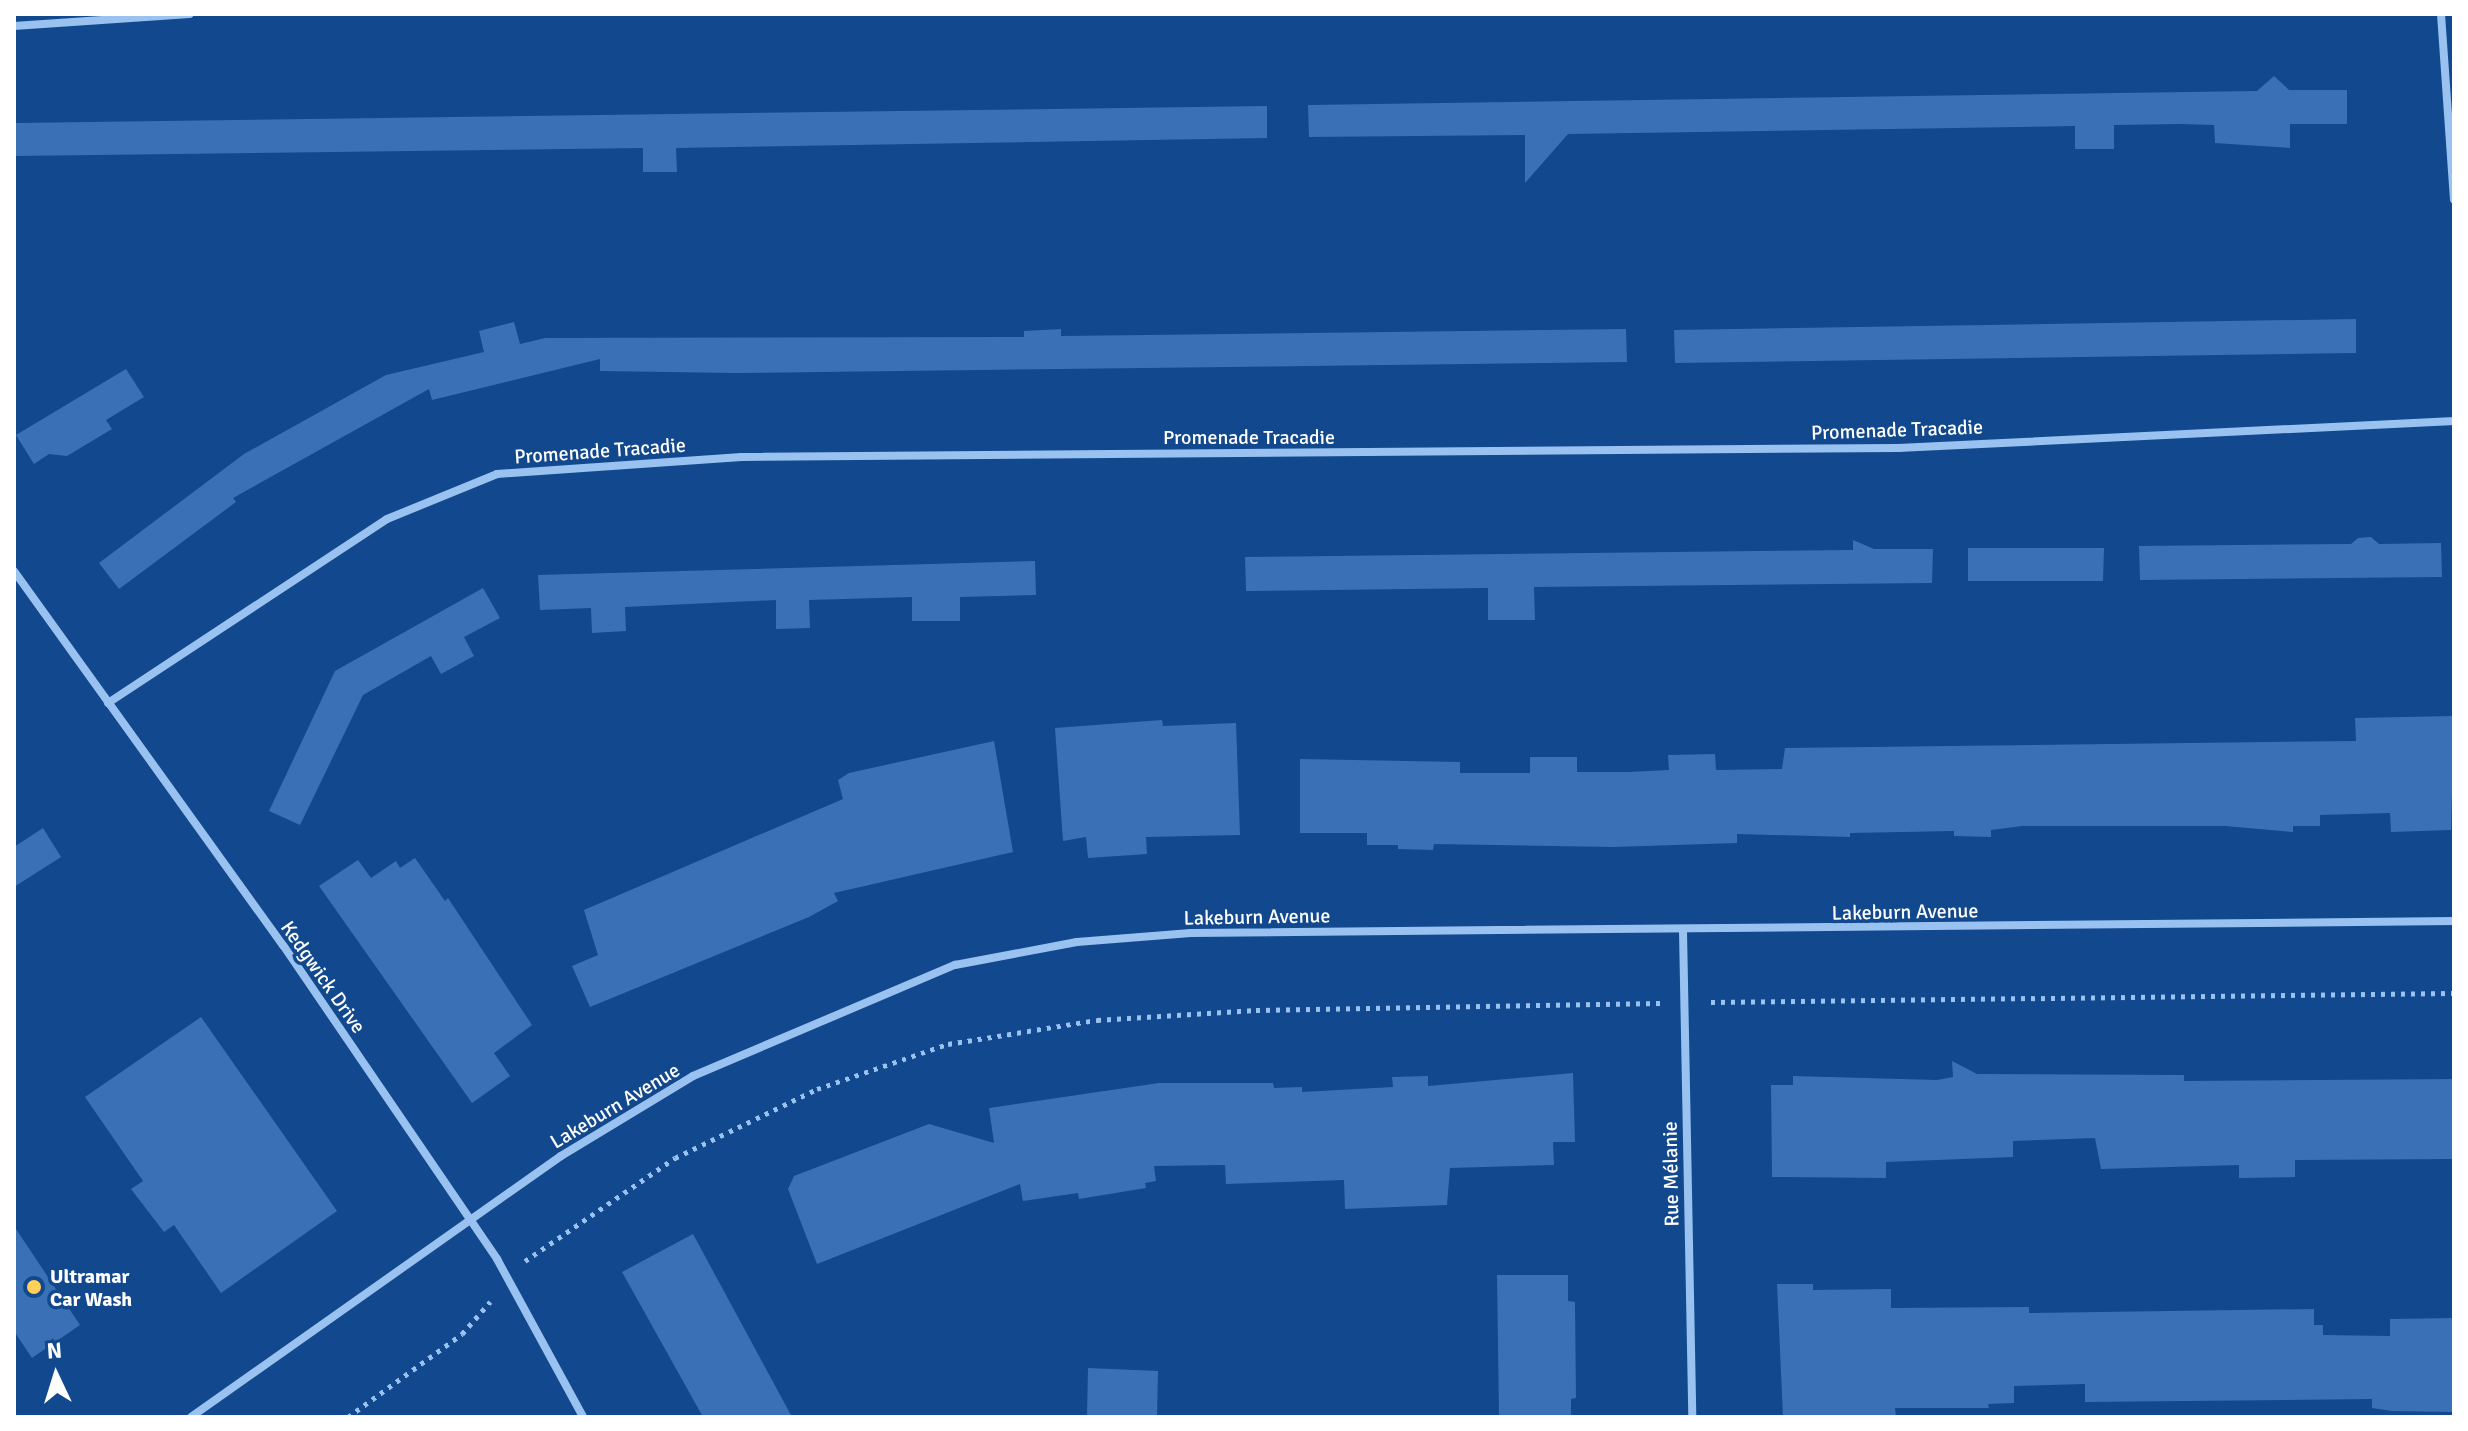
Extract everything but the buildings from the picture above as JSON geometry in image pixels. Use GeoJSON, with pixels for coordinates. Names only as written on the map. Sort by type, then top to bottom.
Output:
{"type":"FeatureCollection","features":[{"type":"Feature","properties":{"kind":"street"},"geometry":{"type":"LineString","coordinates":[[14,26],[190,14]]}},
{"type":"Feature","properties":{"kind":"street"},"geometry":{"type":"LineString","coordinates":[[2441,14],[2454,200]]}},
{"type":"Feature","properties":{"kind":"street","name":"Promenade Tracadie"},"geometry":{"type":"LineString","coordinates":[[108,703],[387,519],[497,474],[741,457],[1898,448],[2454,421]]}},
{"type":"Feature","properties":{"kind":"street","name":"Kedgwick Drive"},"geometry":{"type":"LineString","coordinates":[[14,571],[470,1219],[583,1417]]}},
{"type":"Feature","properties":{"kind":"street","name":"Lakeburn Avenue"},"geometry":{"type":"LineString","coordinates":[[191,1417],[470,1219],[693,1076],[955,965],[1077,942],[1191,933],[1683,931],[2454,921]]}},
{"type":"Feature","properties":{"kind":"street","name":"Rue Mélanie"},"geometry":{"type":"LineString","coordinates":[[1683,931],[1692,1417]]}},
{"type":"Feature","properties":{"kind":"path"},"geometry":{"type":"LineString","coordinates":[[536,1249],[675,1158],[817,1089],[948,1044],[1097,1020],[1227,1012],[2454,993]]}},
{"type":"Feature","properties":{"kind":"path"},"geometry":{"type":"LineString","coordinates":[[348,1417],[462,1334]]}},
{"type":"Feature","properties":{"kind":"place","name":"Ultramar Car Wash"},"geometry":{"type":"Point","coordinates":[34,1287]}}]}
